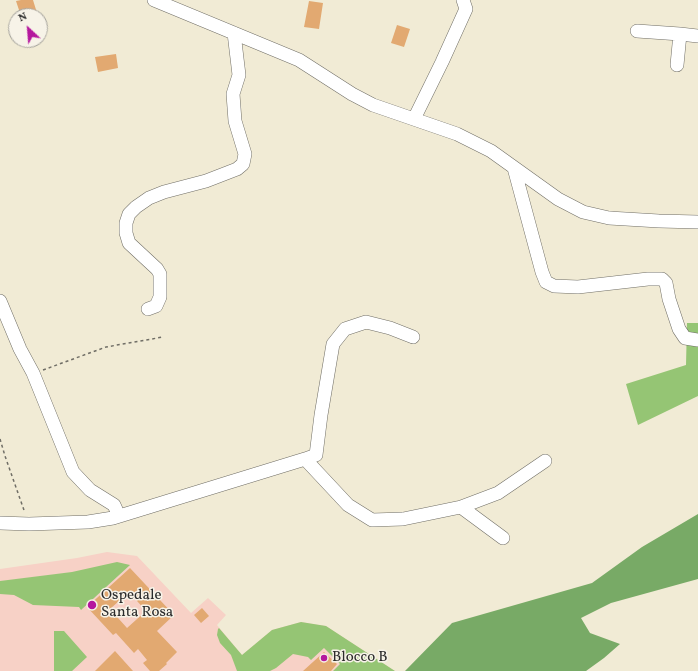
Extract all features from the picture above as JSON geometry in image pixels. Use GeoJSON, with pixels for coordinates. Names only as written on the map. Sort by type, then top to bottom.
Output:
{"type":"FeatureCollection","features":[{"type":"Feature","properties":{"kind":"street"},"geometry":{"type":"LineString","coordinates":[[155,0],[299,60],[352,94],[373,105],[457,134],[491,151],[558,199],[583,212],[609,218],[698,222]]}},
{"type":"Feature","properties":{"kind":"street"},"geometry":{"type":"LineString","coordinates":[[414,119],[466,9],[463,0]]}},
{"type":"Feature","properties":{"kind":"street"},"geometry":{"type":"LineString","coordinates":[[637,31],[698,36]]}},
{"type":"Feature","properties":{"kind":"street"},"geometry":{"type":"LineString","coordinates":[[148,309],[156,306],[160,297],[160,274],[157,269],[129,244],[126,233],[126,223],[129,214],[149,198],[164,192],[211,179],[237,169],[243,164],[245,154],[235,121],[233,94],[239,75],[234,32]]}},
{"type":"Feature","properties":{"kind":"street"},"geometry":{"type":"LineString","coordinates":[[677,65],[680,34]]}},
{"type":"Feature","properties":{"kind":"street"},"geometry":{"type":"LineString","coordinates":[[514,168],[546,282],[554,286],[578,287],[648,279],[662,279],[666,283],[669,300],[679,329],[685,338],[698,340]]}},
{"type":"Feature","properties":{"kind":"street"},"geometry":{"type":"LineString","coordinates":[[0,301],[20,349],[33,373],[73,472],[90,490],[114,505],[119,516]]}},
{"type":"Feature","properties":{"kind":"street"},"geometry":{"type":"LineString","coordinates":[[0,523],[30,524],[88,522],[119,516],[316,456],[321,415],[333,344],[345,329],[366,322],[390,328],[413,337]]}},
{"type":"Feature","properties":{"kind":"street"},"geometry":{"type":"LineString","coordinates":[[305,459],[348,505],[372,520],[403,519],[461,507],[498,493],[545,461]]}},
{"type":"Feature","properties":{"kind":"street"},"geometry":{"type":"LineString","coordinates":[[461,507],[503,538]]}},
{"type":"Feature","properties":{"kind":"path"},"geometry":{"type":"LineString","coordinates":[[33,373],[106,347],[163,337]]}},
{"type":"Feature","properties":{"kind":"path"},"geometry":{"type":"LineString","coordinates":[[0,438],[5,456],[30,524]]}},
{"type":"Feature","properties":{"kind":"shaded area","name":"Ospedale Santa Rosa"},"geometry":{"type":"Polygon","coordinates":[[[107,552],[137,556],[191,613],[208,598],[226,615],[217,625],[242,655],[272,630],[301,622],[326,626],[395,671],[0,671],[0,569],[77,558],[107,552]]]}},
{"type":"Feature","properties":{"kind":"green space"},"geometry":{"type":"Polygon","coordinates":[[[687,323],[698,323],[698,396],[638,425],[626,384],[686,365],[687,323]]]}},
{"type":"Feature","properties":{"kind":"green space"},"geometry":{"type":"Polygon","coordinates":[[[698,514],[698,579],[611,603],[581,618],[590,633],[620,644],[586,671],[405,671],[452,623],[592,583],[642,547],[698,514]]]}},
{"type":"Feature","properties":{"kind":"green space"},"geometry":{"type":"Polygon","coordinates":[[[117,562],[130,565],[81,610],[79,607],[33,605],[14,595],[0,594],[0,581],[72,572],[117,562]]]}},
{"type":"Feature","properties":{"kind":"green space"},"geometry":{"type":"Polygon","coordinates":[[[301,622],[326,626],[395,671],[333,671],[340,664],[324,648],[311,660],[308,657],[293,654],[270,671],[237,671],[231,655],[220,643],[217,635],[219,628],[242,655],[272,630],[301,622]]]}},
{"type":"Feature","properties":{"kind":"green space"},"geometry":{"type":"Polygon","coordinates":[[[54,631],[64,631],[87,657],[72,671],[54,671],[54,631]]]}},
{"type":"Feature","properties":{"kind":"building"},"geometry":{"type":"Polygon","coordinates":[[[33,0],[35,8],[18,8],[16,1],[33,0]]]}},
{"type":"Feature","properties":{"kind":"building"},"geometry":{"type":"Polygon","coordinates":[[[309,1],[323,3],[319,29],[304,27],[309,1]]]}},
{"type":"Feature","properties":{"kind":"building"},"geometry":{"type":"Polygon","coordinates":[[[397,25],[410,29],[404,47],[391,43],[397,25]]]}},
{"type":"Feature","properties":{"kind":"building"},"geometry":{"type":"Polygon","coordinates":[[[116,54],[118,68],[98,72],[95,57],[116,54]]]}},
{"type":"Feature","properties":{"kind":"building"},"geometry":{"type":"Polygon","coordinates":[[[130,568],[174,615],[157,631],[177,652],[159,671],[150,671],[143,663],[147,660],[138,649],[134,653],[116,633],[113,635],[87,607],[130,568]],[[129,592],[110,609],[127,628],[146,611],[129,592]]]}},
{"type":"Feature","properties":{"kind":"building"},"geometry":{"type":"Polygon","coordinates":[[[202,608],[209,616],[201,623],[194,615],[202,608]]]}},
{"type":"Feature","properties":{"kind":"building"},"geometry":{"type":"Polygon","coordinates":[[[115,651],[133,671],[95,671],[115,651]]]}},
{"type":"Feature","properties":{"kind":"building","name":"Blocco B"},"geometry":{"type":"Polygon","coordinates":[[[324,652],[337,664],[331,671],[303,671],[324,652]]]}},
{"type":"Feature","properties":{"kind":"place","name":"Ospedale Santa Rosa"},"geometry":{"type":"Point","coordinates":[92,605]}},
{"type":"Feature","properties":{"kind":"place","name":"Blocco B"},"geometry":{"type":"Point","coordinates":[324,658]}}]}
